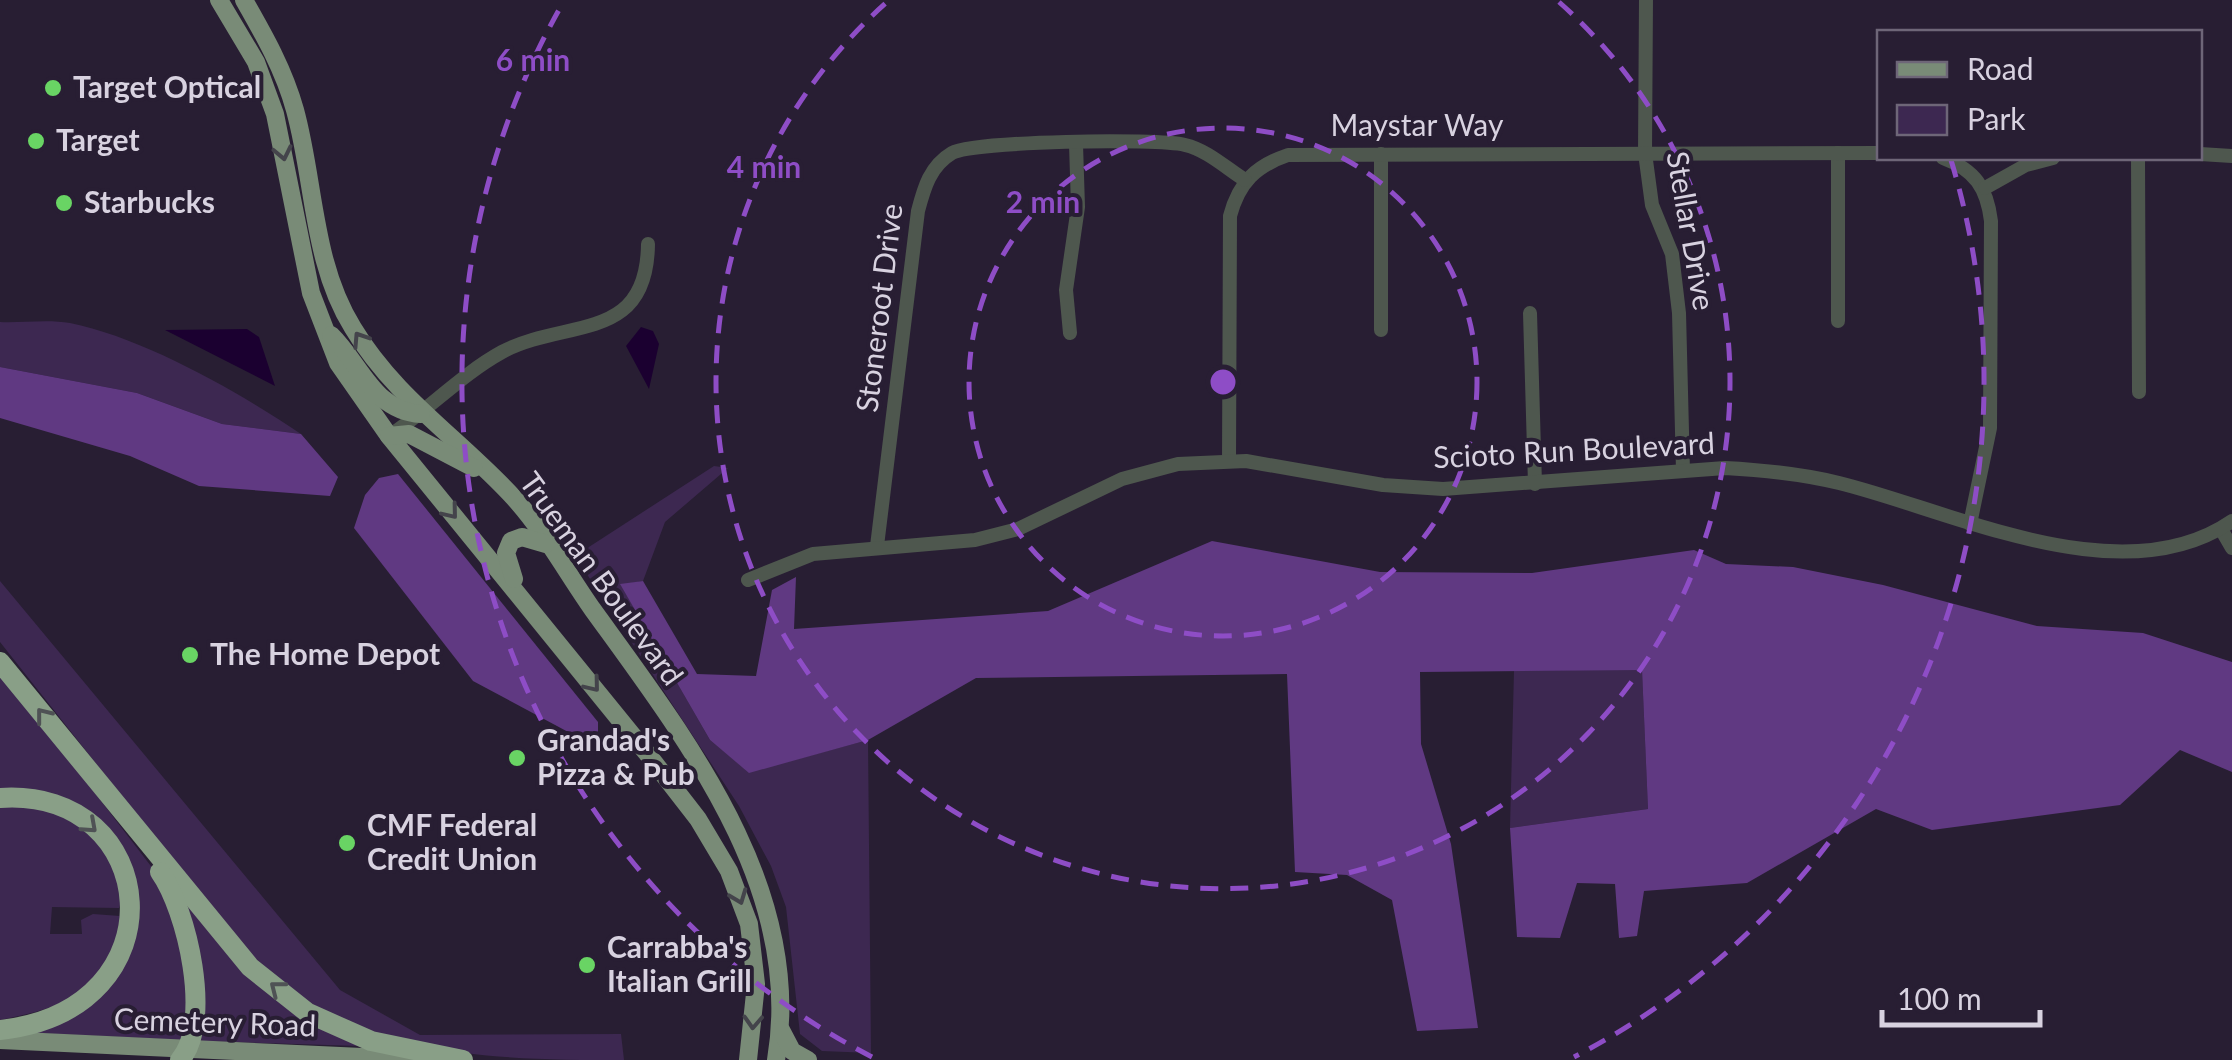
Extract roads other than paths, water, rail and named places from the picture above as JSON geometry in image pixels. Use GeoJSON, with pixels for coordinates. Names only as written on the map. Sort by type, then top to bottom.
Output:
{"type":"FeatureCollection","features":[{"type":"Feature","properties":{"kind":"highway"},"geometry":{"type":"LineString","coordinates":[[0,662],[250,967],[308,1013],[371,1041],[463,1060]]}},
{"type":"Feature","properties":{"kind":"highway"},"geometry":{"type":"LineString","coordinates":[[70,751],[168,884],[181,912],[193,986],[185,1055]]}},
{"type":"Feature","properties":{"kind":"highway"},"geometry":{"type":"LineString","coordinates":[[0,798],[40,799],[84,818],[120,864],[130,919],[117,965],[83,1004],[45,1022],[0,1030]]}},
{"type":"Feature","properties":{"kind":"main road"},"geometry":{"type":"LineString","coordinates":[[219,0],[256,62],[275,114],[320,324],[352,387],[698,819],[729,871],[749,924],[756,984],[748,1060]]}},
{"type":"Feature","properties":{"kind":"main road","name":"Trueman Boulevard"},"geometry":{"type":"LineString","coordinates":[[244,0],[273,51],[295,109],[332,286],[377,366],[421,414],[517,501],[633,667],[732,824],[751,862],[772,921],[780,976],[781,1030],[776,1060]]}},
{"type":"Feature","properties":{"kind":"main road"},"geometry":{"type":"LineString","coordinates":[[320,324],[379,397],[404,413],[421,414]]}},
{"type":"Feature","properties":{"kind":"main road"},"geometry":{"type":"LineString","coordinates":[[389,436],[419,438],[492,476]]}},
{"type":"Feature","properties":{"kind":"main road"},"geometry":{"type":"LineString","coordinates":[[532,610],[510,571],[506,553],[511,541],[522,536],[546,544]]}},
{"type":"Feature","properties":{"kind":"main road"},"geometry":{"type":"LineString","coordinates":[[698,819],[716,818],[732,824]]}},
{"type":"Feature","properties":{"kind":"main road"},"geometry":{"type":"LineString","coordinates":[[781,1030],[792,1051],[808,1060]]}},
{"type":"Feature","properties":{"kind":"main road","name":"Cemetery Road"},"geometry":{"type":"LineString","coordinates":[[0,1040],[185,1055],[427,1060]]}},
{"type":"Feature","properties":{"kind":"street","name":"Stellar Drive"},"geometry":{"type":"LineString","coordinates":[[1646,0],[1645,153],[1652,206],[1672,254],[1680,313],[1683,471]]}},
{"type":"Feature","properties":{"kind":"street"},"geometry":{"type":"LineString","coordinates":[[1070,332],[1066,290],[1078,207],[1076,144]]}},
{"type":"Feature","properties":{"kind":"street","name":"Stoneroot Drive"},"geometry":{"type":"LineString","coordinates":[[878,546],[918,211],[929,177],[955,151],[972,145],[1187,145],[1245,180]]}},
{"type":"Feature","properties":{"kind":"street"},"geometry":{"type":"LineString","coordinates":[[1838,153],[1838,321]]}},
{"type":"Feature","properties":{"kind":"street","name":"Maystar Way"},"geometry":{"type":"LineString","coordinates":[[1245,180],[1265,164],[1288,154],[1877,153]]}},
{"type":"Feature","properties":{"kind":"street"},"geometry":{"type":"LineString","coordinates":[[1381,154],[1381,330]]}},
{"type":"Feature","properties":{"kind":"street"},"geometry":{"type":"LineString","coordinates":[[2202,154],[2232,156]]}},
{"type":"Feature","properties":{"kind":"street"},"geometry":{"type":"LineString","coordinates":[[1948,160],[1961,165],[1984,188],[1991,222],[1991,400],[1986,460],[1970,524]]}},
{"type":"Feature","properties":{"kind":"street"},"geometry":{"type":"LineString","coordinates":[[1984,188],[2026,166],[2047,160]]}},
{"type":"Feature","properties":{"kind":"street"},"geometry":{"type":"LineString","coordinates":[[2138,160],[2139,392]]}},
{"type":"Feature","properties":{"kind":"street"},"geometry":{"type":"LineString","coordinates":[[1230,460],[1228,234],[1234,198],[1245,180]]}},
{"type":"Feature","properties":{"kind":"street"},"geometry":{"type":"LineString","coordinates":[[389,436],[502,352],[533,339],[591,326],[618,313],[645,284],[648,244]]}},
{"type":"Feature","properties":{"kind":"street"},"geometry":{"type":"LineString","coordinates":[[1530,313],[1535,484]]}},
{"type":"Feature","properties":{"kind":"street","name":"Scioto Run Boulevard"},"geometry":{"type":"LineString","coordinates":[[748,580],[813,554],[976,540],[1018,529],[1122,479],[1178,464],[1230,460],[1443,489],[1683,471],[1758,470],[1839,483],[1970,524],[2106,550],[2168,548],[2226,525]]}},
{"type":"Feature","properties":{"kind":"street"},"geometry":{"type":"LineString","coordinates":[[2226,525],[2232,548]]}},
{"type":"Feature","properties":{"kind":"place","name":"Target Optical"},"geometry":{"type":"Point","coordinates":[53,88]}},
{"type":"Feature","properties":{"kind":"place","name":"Target"},"geometry":{"type":"Point","coordinates":[36,141]}},
{"type":"Feature","properties":{"kind":"place","name":"Starbucks"},"geometry":{"type":"Point","coordinates":[64,203]}},
{"type":"Feature","properties":{"kind":"place","name":"The Home Depot"},"geometry":{"type":"Point","coordinates":[190,655]}},
{"type":"Feature","properties":{"kind":"place","name":"Grandad's Pizza & Pub"},"geometry":{"type":"Point","coordinates":[517,758]}},
{"type":"Feature","properties":{"kind":"place","name":"CMF Federal Credit Union"},"geometry":{"type":"Point","coordinates":[347,843]}},
{"type":"Feature","properties":{"kind":"place","name":"Carrabba's Italian Grill"},"geometry":{"type":"Point","coordinates":[587,965]}}]}
